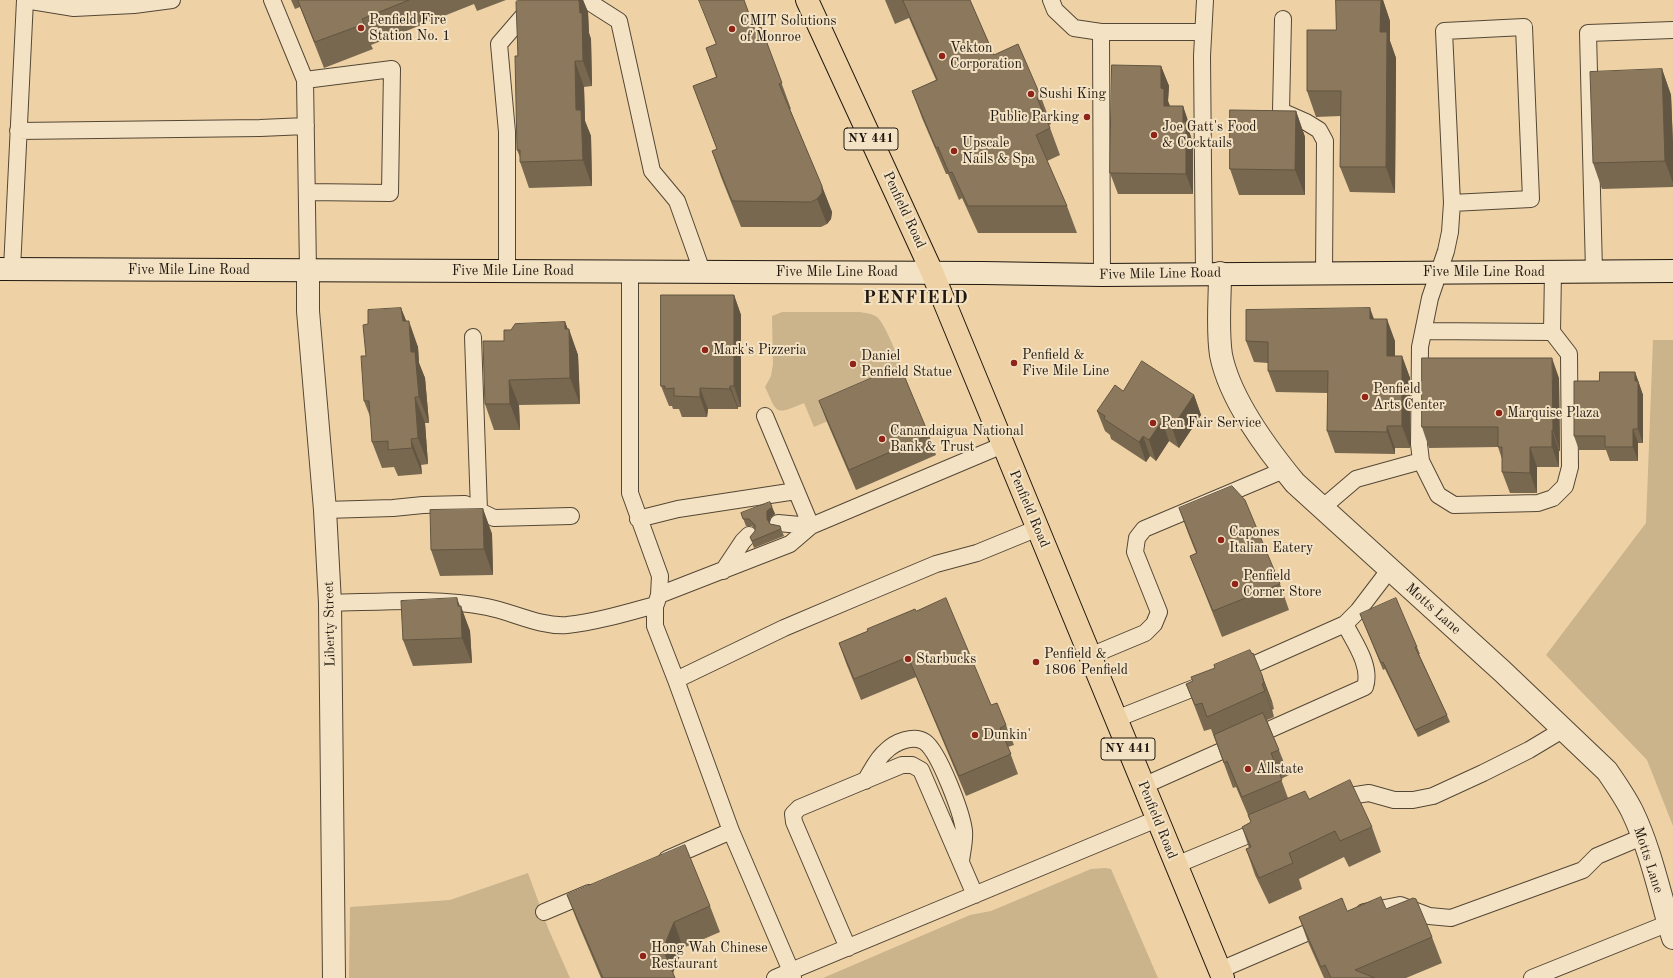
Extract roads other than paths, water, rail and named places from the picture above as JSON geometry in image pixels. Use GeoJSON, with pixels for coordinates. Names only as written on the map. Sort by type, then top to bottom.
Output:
{"type":"FeatureCollection","features":[{"type":"Feature","properties":{"kind":"main road","name":"Penfield Road"},"geometry":{"type":"LineString","coordinates":[[813,2],[932,272],[1002,445],[1038,528],[1222,974]]}},
{"type":"Feature","properties":{"kind":"main road","name":"Five Mile Line Road"},"geometry":{"type":"LineString","coordinates":[[6,269],[932,272],[1102,275],[1324,272],[1673,271]]}},
{"type":"Feature","properties":{"kind":"main road","name":"Liberty Street"},"geometry":{"type":"LineString","coordinates":[[308,270],[308,311],[325,510],[330,603],[334,978]]}},
{"type":"Feature","properties":{"kind":"main road","name":"Motts Lane"},"geometry":{"type":"LineString","coordinates":[[1212,273],[1222,355],[1227,374],[1237,398],[1268,450],[1295,483],[1564,729],[1607,771],[1620,790],[1632,812],[1642,837],[1671,930]]}},
{"type":"Feature","properties":{"kind":"lane"},"geometry":{"type":"LineString","coordinates":[[6,269],[18,131],[25,0],[74,8],[134,5],[172,0]]}},
{"type":"Feature","properties":{"kind":"lane"},"geometry":{"type":"LineString","coordinates":[[272,0],[305,80],[308,270]]}},
{"type":"Feature","properties":{"kind":"lane"},"geometry":{"type":"LineString","coordinates":[[507,271],[507,132],[499,44],[524,15],[564,0]]}},
{"type":"Feature","properties":{"kind":"lane"},"geometry":{"type":"LineString","coordinates":[[586,0],[619,21],[652,171],[677,201],[702,271]]}},
{"type":"Feature","properties":{"kind":"lane"},"geometry":{"type":"LineString","coordinates":[[1051,0],[1055,10],[1074,28],[1101,32],[1204,32]]}},
{"type":"Feature","properties":{"kind":"lane"},"geometry":{"type":"LineString","coordinates":[[1205,0],[1202,56],[1212,273]]}},
{"type":"Feature","properties":{"kind":"lane"},"geometry":{"type":"LineString","coordinates":[[1283,19],[1281,111],[1306,122],[1319,130],[1325,141],[1324,272]]}},
{"type":"Feature","properties":{"kind":"lane"},"geometry":{"type":"LineString","coordinates":[[1452,203],[1531,199],[1524,28],[1444,31],[1452,203],[1450,232],[1446,251],[1430,298],[1420,347],[1419,444],[1421,461],[1438,495],[1454,505],[1538,504],[1553,498],[1565,486],[1570,467],[1569,354],[1552,332],[1553,271]]}},
{"type":"Feature","properties":{"kind":"lane"},"geometry":{"type":"LineString","coordinates":[[1594,271],[1588,32],[1673,30]]}},
{"type":"Feature","properties":{"kind":"lane"},"geometry":{"type":"LineString","coordinates":[[1101,32],[1102,275]]}},
{"type":"Feature","properties":{"kind":"lane"},"geometry":{"type":"LineString","coordinates":[[305,80],[392,69],[390,193],[307,192]]}},
{"type":"Feature","properties":{"kind":"lane"},"geometry":{"type":"LineString","coordinates":[[18,131],[260,128],[306,126]]}},
{"type":"Feature","properties":{"kind":"lane"},"geometry":{"type":"LineString","coordinates":[[630,272],[630,492],[638,519],[660,576],[655,626],[731,831],[792,975]]}},
{"type":"Feature","properties":{"kind":"lane"},"geometry":{"type":"LineString","coordinates":[[1424,330],[1552,332]]}},
{"type":"Feature","properties":{"kind":"lane"},"geometry":{"type":"LineString","coordinates":[[473,337],[479,510]]}},
{"type":"Feature","properties":{"kind":"lane"},"geometry":{"type":"LineString","coordinates":[[765,416],[811,526]]}},
{"type":"Feature","properties":{"kind":"lane"},"geometry":{"type":"LineString","coordinates":[[330,603],[461,603],[488,607],[548,624],[566,625],[602,619],[657,600],[790,544],[811,526],[1002,445]]}},
{"type":"Feature","properties":{"kind":"lane"},"geometry":{"type":"LineString","coordinates":[[1322,508],[1356,479],[1421,461]]}},
{"type":"Feature","properties":{"kind":"lane"},"geometry":{"type":"LineString","coordinates":[[1090,656],[1145,634],[1154,624],[1159,612],[1135,552],[1137,538],[1144,529],[1284,470]]}},
{"type":"Feature","properties":{"kind":"lane"},"geometry":{"type":"LineString","coordinates":[[638,519],[678,509],[796,491]]}},
{"type":"Feature","properties":{"kind":"lane"},"geometry":{"type":"LineString","coordinates":[[325,510],[465,504],[494,518],[571,516]]}},
{"type":"Feature","properties":{"kind":"lane"},"geometry":{"type":"LineString","coordinates":[[778,523],[811,526]]}},
{"type":"Feature","properties":{"kind":"lane"},"geometry":{"type":"LineString","coordinates":[[676,680],[784,628],[869,592],[936,564],[977,553],[1038,528]]}},
{"type":"Feature","properties":{"kind":"lane"},"geometry":{"type":"LineString","coordinates":[[723,571],[743,541],[749,535]]}},
{"type":"Feature","properties":{"kind":"lane"},"geometry":{"type":"LineString","coordinates":[[1116,719],[1255,664],[1345,624],[1358,611],[1390,569]]}},
{"type":"Feature","properties":{"kind":"lane"},"geometry":{"type":"LineString","coordinates":[[1144,786],[1365,687],[1368,679],[1366,668],[1345,624]]}},
{"type":"Feature","properties":{"kind":"lane"},"geometry":{"type":"LineString","coordinates":[[1320,805],[1340,796],[1369,792],[1394,800],[1413,800],[1433,796],[1483,774],[1522,754],[1564,729]]}},
{"type":"Feature","properties":{"kind":"lane"},"geometry":{"type":"LineString","coordinates":[[865,781],[886,751],[904,740],[917,739],[926,742],[940,763],[958,807],[964,832],[961,863]]}},
{"type":"Feature","properties":{"kind":"lane"},"geometry":{"type":"LineString","coordinates":[[848,948],[794,822],[793,814],[799,808],[902,765],[912,765],[921,770],[975,895]]}},
{"type":"Feature","properties":{"kind":"lane"},"geometry":{"type":"LineString","coordinates":[[775,978],[792,975],[848,948],[1157,819]]}},
{"type":"Feature","properties":{"kind":"lane"},"geometry":{"type":"LineString","coordinates":[[1176,865],[1278,822]]}},
{"type":"Feature","properties":{"kind":"lane"},"geometry":{"type":"LineString","coordinates":[[652,865],[731,831]]}},
{"type":"Feature","properties":{"kind":"lane"},"geometry":{"type":"LineString","coordinates":[[1222,974],[1345,917],[1400,905],[1429,916],[1451,918],[1582,870],[1597,856],[1642,837]]}},
{"type":"Feature","properties":{"kind":"lane"},"geometry":{"type":"LineString","coordinates":[[544,912],[602,887]]}},
{"type":"Feature","properties":{"kind":"lane"},"geometry":{"type":"LineString","coordinates":[[1532,978],[1671,930]]}},
{"type":"Feature","properties":{"kind":"place","name":"Penfield Fire Station No. 1"},"geometry":{"type":"Point","coordinates":[361,28]}},
{"type":"Feature","properties":{"kind":"place","name":"CMIT Solutions of Monroe"},"geometry":{"type":"Point","coordinates":[732,29]}},
{"type":"Feature","properties":{"kind":"place","name":"Vekton Corporation"},"geometry":{"type":"Point","coordinates":[942,56]}},
{"type":"Feature","properties":{"kind":"place","name":"Sushi King"},"geometry":{"type":"Point","coordinates":[1031,94]}},
{"type":"Feature","properties":{"kind":"place","name":"Public Parking"},"geometry":{"type":"Point","coordinates":[1087,117]}},
{"type":"Feature","properties":{"kind":"place","name":"Joe Gatt's Food & Cocktails"},"geometry":{"type":"Point","coordinates":[1154,135]}},
{"type":"Feature","properties":{"kind":"place","name":"Upscale Nails & Spa"},"geometry":{"type":"Point","coordinates":[954,151]}},
{"type":"Feature","properties":{"kind":"place","name":"Mark's Pizzeria"},"geometry":{"type":"Point","coordinates":[705,350]}},
{"type":"Feature","properties":{"kind":"place","name":"Penfield & Five Mile Line"},"geometry":{"type":"Point","coordinates":[1014,363]}},
{"type":"Feature","properties":{"kind":"place","name":"Daniel Penfield Statue"},"geometry":{"type":"Point","coordinates":[853,364]}},
{"type":"Feature","properties":{"kind":"place","name":"Penfield Arts Center"},"geometry":{"type":"Point","coordinates":[1365,397]}},
{"type":"Feature","properties":{"kind":"place","name":"Marquise Plaza"},"geometry":{"type":"Point","coordinates":[1499,413]}},
{"type":"Feature","properties":{"kind":"place","name":"Pen Fair Service"},"geometry":{"type":"Point","coordinates":[1153,423]}},
{"type":"Feature","properties":{"kind":"place","name":"Canandaigua National Bank & Trust"},"geometry":{"type":"Point","coordinates":[882,439]}},
{"type":"Feature","properties":{"kind":"place","name":"Capones Italian Eatery"},"geometry":{"type":"Point","coordinates":[1221,540]}},
{"type":"Feature","properties":{"kind":"place","name":"Penfield Corner Store"},"geometry":{"type":"Point","coordinates":[1235,584]}},
{"type":"Feature","properties":{"kind":"place","name":"Starbucks"},"geometry":{"type":"Point","coordinates":[908,659]}},
{"type":"Feature","properties":{"kind":"place","name":"Penfield & 1806 Penfield"},"geometry":{"type":"Point","coordinates":[1036,662]}},
{"type":"Feature","properties":{"kind":"place","name":"Dunkin'"},"geometry":{"type":"Point","coordinates":[975,735]}},
{"type":"Feature","properties":{"kind":"place","name":"Allstate"},"geometry":{"type":"Point","coordinates":[1248,769]}},
{"type":"Feature","properties":{"kind":"place","name":"Hong Wah Chinese Restaurant"},"geometry":{"type":"Point","coordinates":[643,956]}},
{"type":"Feature","properties":{"kind":"district","name":"PENFIELD"},"geometry":{"type":"Point","coordinates":[916,298]}}]}
